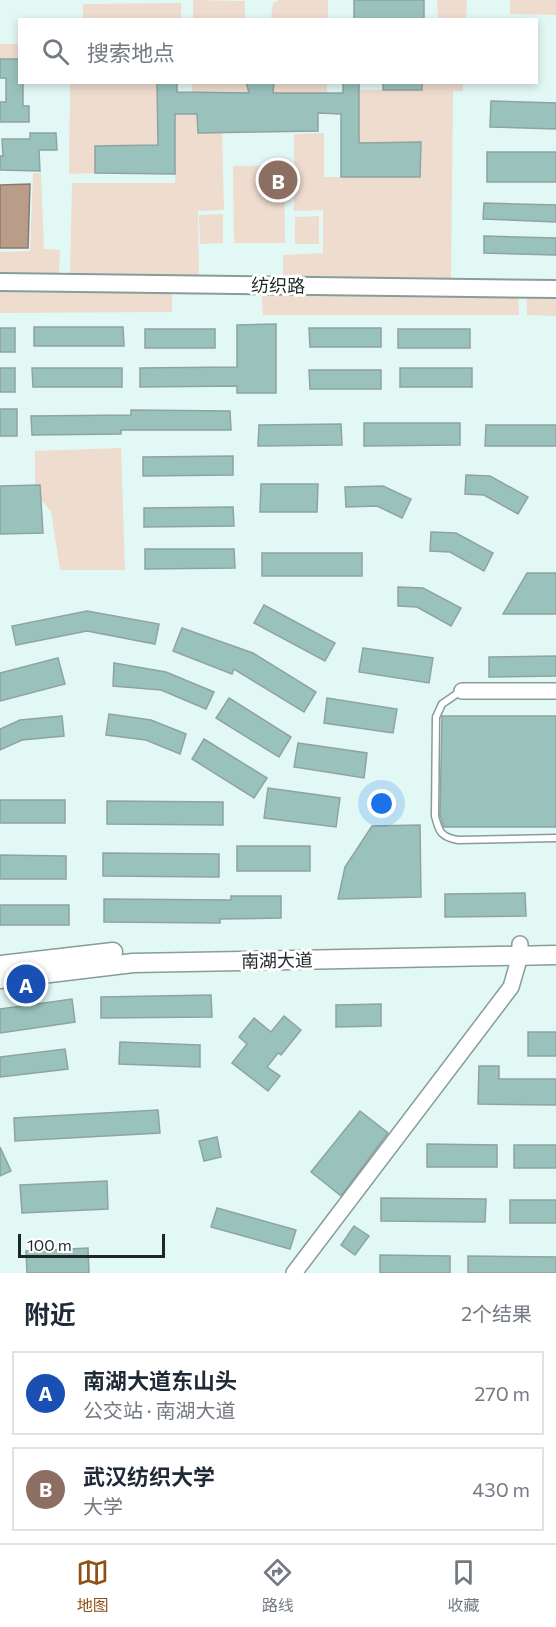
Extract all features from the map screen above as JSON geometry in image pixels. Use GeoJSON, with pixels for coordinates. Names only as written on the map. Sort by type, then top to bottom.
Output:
{"type":"FeatureCollection","features":[{"type":"Feature","properties":{"kind":"main road","name":"纺织路"},"geometry":{"type":"LineString","coordinates":[[0,282],[556,289]]}},
{"type":"Feature","properties":{"kind":"main road","name":"南湖大道"},"geometry":{"type":"LineString","coordinates":[[0,979],[133,963],[520,950],[556,944]]}},
{"type":"Feature","properties":{"kind":"main road","name":"南湖大道"},"geometry":{"type":"LineString","coordinates":[[0,965],[132,951],[520,950],[556,956]]}},
{"type":"Feature","properties":{"kind":"street"},"geometry":{"type":"LineString","coordinates":[[462,691],[556,691]]}},
{"type":"Feature","properties":{"kind":"street"},"geometry":{"type":"LineString","coordinates":[[294,1273],[511,987],[520,950]]}},
{"type":"Feature","properties":{"kind":"lane"},"geometry":{"type":"LineString","coordinates":[[462,691],[442,704],[436,717],[435,816],[439,832],[445,838],[458,840],[556,838]]}},
{"type":"Feature","properties":{"kind":"shaded area"},"geometry":{"type":"Polygon","coordinates":[[[193,0],[245,1],[245,18],[193,18],[193,0]]]}},
{"type":"Feature","properties":{"kind":"shaded area"},"geometry":{"type":"Polygon","coordinates":[[[279,0],[328,0],[328,18],[271,18],[273,3],[279,0]]]}},
{"type":"Feature","properties":{"kind":"shaded area"},"geometry":{"type":"Polygon","coordinates":[[[437,0],[467,0],[466,18],[438,18],[437,0]]]}},
{"type":"Feature","properties":{"kind":"shaded area"},"geometry":{"type":"Polygon","coordinates":[[[510,0],[556,0],[556,15],[510,14],[510,0]]]}},
{"type":"Feature","properties":{"kind":"shaded area"},"geometry":{"type":"Polygon","coordinates":[[[181,3],[181,18],[83,18],[83,4],[181,3]]]}},
{"type":"Feature","properties":{"kind":"shaded area"},"geometry":{"type":"Polygon","coordinates":[[[0,44],[18,44],[18,59],[0,59],[0,44]]]}},
{"type":"Feature","properties":{"kind":"shaded area"},"geometry":{"type":"Polygon","coordinates":[[[70,84],[157,84],[158,145],[95,146],[95,173],[69,174],[70,84]]]}},
{"type":"Feature","properties":{"kind":"shaded area"},"geometry":{"type":"Polygon","coordinates":[[[192,84],[246,84],[249,93],[192,93],[192,84]]]}},
{"type":"Feature","properties":{"kind":"shaded area"},"geometry":{"type":"Polygon","coordinates":[[[274,84],[327,84],[327,93],[273,93],[274,84]]]}},
{"type":"Feature","properties":{"kind":"shaded area"},"geometry":{"type":"Polygon","coordinates":[[[422,84],[463,84],[463,91],[453,91],[451,278],[283,277],[283,255],[323,253],[323,210],[294,211],[294,134],[324,133],[324,177],[420,177],[421,142],[359,143],[359,90],[421,90],[422,84]]]}},
{"type":"Feature","properties":{"kind":"shaded area"},"geometry":{"type":"Polygon","coordinates":[[[175,114],[197,114],[222,132],[224,210],[198,211],[199,277],[70,277],[72,183],[175,183],[175,114]]]}},
{"type":"Feature","properties":{"kind":"shaded area"},"geometry":{"type":"Polygon","coordinates":[[[284,165],[285,243],[234,243],[233,166],[284,165]]]}},
{"type":"Feature","properties":{"kind":"shaded area"},"geometry":{"type":"Polygon","coordinates":[[[33,173],[41,173],[44,249],[60,250],[59,277],[0,277],[0,252],[30,251],[33,173]]]}},
{"type":"Feature","properties":{"kind":"shaded area"},"geometry":{"type":"Polygon","coordinates":[[[30,184],[28,248],[0,248],[0,185],[30,184]]]}},
{"type":"Feature","properties":{"kind":"shaded area"},"geometry":{"type":"Polygon","coordinates":[[[223,214],[223,243],[200,244],[199,215],[223,214]]]}},
{"type":"Feature","properties":{"kind":"shaded area"},"geometry":{"type":"Polygon","coordinates":[[[319,216],[319,244],[295,244],[295,217],[319,216]]]}},
{"type":"Feature","properties":{"kind":"shaded area"},"geometry":{"type":"Polygon","coordinates":[[[0,282],[172,284],[172,312],[0,313],[0,282]]]}},
{"type":"Feature","properties":{"kind":"shaded area"},"geometry":{"type":"Polygon","coordinates":[[[261,285],[518,288],[519,315],[263,315],[261,285]]]}},
{"type":"Feature","properties":{"kind":"shaded area"},"geometry":{"type":"Polygon","coordinates":[[[526,289],[556,289],[556,316],[527,315],[526,289]]]}},
{"type":"Feature","properties":{"kind":"shaded area"},"geometry":{"type":"Polygon","coordinates":[[[121,448],[125,570],[60,570],[51,511],[35,493],[35,451],[121,448]]]}},
{"type":"Feature","properties":{"kind":"building"},"geometry":{"type":"Polygon","coordinates":[[[354,0],[424,0],[424,18],[354,18],[354,0]]]}},
{"type":"Feature","properties":{"kind":"building"},"geometry":{"type":"Polygon","coordinates":[[[0,59],[18,59],[18,84],[23,84],[23,106],[29,106],[29,122],[0,122],[0,102],[6,102],[6,78],[0,78],[0,59]]]}},
{"type":"Feature","properties":{"kind":"building"},"geometry":{"type":"Polygon","coordinates":[[[157,84],[177,84],[177,92],[249,93],[247,84],[274,84],[273,93],[343,93],[343,84],[359,84],[359,143],[421,142],[420,177],[341,177],[341,114],[318,113],[318,131],[198,133],[197,114],[175,114],[175,174],[95,173],[95,146],[158,145],[157,84]]]}},
{"type":"Feature","properties":{"kind":"building"},"geometry":{"type":"Polygon","coordinates":[[[383,84],[422,84],[422,90],[383,90],[383,84]]]}},
{"type":"Feature","properties":{"kind":"building"},"geometry":{"type":"Polygon","coordinates":[[[491,101],[556,103],[556,129],[490,127],[491,101]]]}},
{"type":"Feature","properties":{"kind":"building"},"geometry":{"type":"Polygon","coordinates":[[[30,133],[56,133],[57,150],[39,150],[40,171],[0,170],[0,156],[3,156],[2,139],[30,139],[30,133]]]}},
{"type":"Feature","properties":{"kind":"building"},"geometry":{"type":"Polygon","coordinates":[[[487,152],[556,152],[556,182],[487,182],[487,152]]]}},
{"type":"Feature","properties":{"kind":"building"},"geometry":{"type":"Polygon","coordinates":[[[484,203],[556,205],[556,222],[483,219],[484,203]]]}},
{"type":"Feature","properties":{"kind":"building"},"geometry":{"type":"Polygon","coordinates":[[[484,236],[556,238],[556,255],[484,253],[484,236]]]}},
{"type":"Feature","properties":{"kind":"building"},"geometry":{"type":"Polygon","coordinates":[[[276,324],[276,393],[237,393],[237,386],[140,387],[140,368],[237,367],[237,325],[276,324]]]}},
{"type":"Feature","properties":{"kind":"building"},"geometry":{"type":"Polygon","coordinates":[[[34,327],[123,327],[124,346],[34,346],[34,327]]]}},
{"type":"Feature","properties":{"kind":"building"},"geometry":{"type":"Polygon","coordinates":[[[0,328],[15,328],[15,352],[0,352],[0,328]]]}},
{"type":"Feature","properties":{"kind":"building"},"geometry":{"type":"Polygon","coordinates":[[[309,328],[381,328],[381,347],[310,347],[309,328]]]}},
{"type":"Feature","properties":{"kind":"building"},"geometry":{"type":"Polygon","coordinates":[[[145,329],[215,329],[215,348],[145,348],[145,329]]]}},
{"type":"Feature","properties":{"kind":"building"},"geometry":{"type":"Polygon","coordinates":[[[398,329],[470,329],[470,348],[398,348],[398,329]]]}},
{"type":"Feature","properties":{"kind":"building"},"geometry":{"type":"Polygon","coordinates":[[[0,368],[15,368],[15,392],[0,392],[0,368]]]}},
{"type":"Feature","properties":{"kind":"building"},"geometry":{"type":"Polygon","coordinates":[[[32,368],[122,368],[122,387],[33,387],[32,368]]]}},
{"type":"Feature","properties":{"kind":"building"},"geometry":{"type":"Polygon","coordinates":[[[400,368],[472,368],[472,387],[400,387],[400,368]]]}},
{"type":"Feature","properties":{"kind":"building"},"geometry":{"type":"Polygon","coordinates":[[[309,370],[381,370],[381,389],[310,389],[309,370]]]}},
{"type":"Feature","properties":{"kind":"building"},"geometry":{"type":"Polygon","coordinates":[[[0,409],[17,409],[17,436],[0,436],[0,409]]]}},
{"type":"Feature","properties":{"kind":"building"},"geometry":{"type":"Polygon","coordinates":[[[131,410],[230,411],[231,430],[121,430],[121,434],[32,435],[31,416],[131,415],[131,410]]]}},
{"type":"Feature","properties":{"kind":"building"},"geometry":{"type":"Polygon","coordinates":[[[364,423],[460,423],[460,445],[364,446],[364,423]]]}},
{"type":"Feature","properties":{"kind":"building"},"geometry":{"type":"Polygon","coordinates":[[[341,424],[342,445],[258,446],[259,425],[341,424]]]}},
{"type":"Feature","properties":{"kind":"building"},"geometry":{"type":"Polygon","coordinates":[[[486,425],[556,425],[556,446],[485,446],[486,425]]]}},
{"type":"Feature","properties":{"kind":"building"},"geometry":{"type":"Polygon","coordinates":[[[233,456],[233,475],[143,476],[143,457],[233,456]]]}},
{"type":"Feature","properties":{"kind":"building"},"geometry":{"type":"Polygon","coordinates":[[[466,475],[490,476],[528,497],[518,514],[484,495],[465,494],[466,475]]]}},
{"type":"Feature","properties":{"kind":"building"},"geometry":{"type":"Polygon","coordinates":[[[261,484],[318,484],[317,512],[260,512],[261,484]]]}},
{"type":"Feature","properties":{"kind":"building"},"geometry":{"type":"Polygon","coordinates":[[[40,485],[43,533],[0,534],[0,486],[40,485]]]}},
{"type":"Feature","properties":{"kind":"building"},"geometry":{"type":"Polygon","coordinates":[[[383,486],[411,499],[402,518],[377,506],[346,507],[345,487],[383,486]]]}},
{"type":"Feature","properties":{"kind":"building"},"geometry":{"type":"Polygon","coordinates":[[[233,507],[234,526],[144,527],[144,508],[233,507]]]}},
{"type":"Feature","properties":{"kind":"building"},"geometry":{"type":"Polygon","coordinates":[[[431,532],[456,533],[493,553],[484,571],[450,552],[430,551],[431,532]]]}},
{"type":"Feature","properties":{"kind":"building"},"geometry":{"type":"Polygon","coordinates":[[[145,549],[234,549],[235,568],[145,569],[145,549]]]}},
{"type":"Feature","properties":{"kind":"building"},"geometry":{"type":"Polygon","coordinates":[[[262,553],[362,553],[362,576],[262,576],[262,553]]]}},
{"type":"Feature","properties":{"kind":"building"},"geometry":{"type":"Polygon","coordinates":[[[527,573],[556,573],[556,614],[503,614],[527,573]]]}},
{"type":"Feature","properties":{"kind":"building"},"geometry":{"type":"Polygon","coordinates":[[[398,587],[423,588],[461,608],[451,626],[417,607],[398,606],[398,587]]]}},
{"type":"Feature","properties":{"kind":"building"},"geometry":{"type":"Polygon","coordinates":[[[264,605],[335,643],[325,661],[254,623],[264,605]]]}},
{"type":"Feature","properties":{"kind":"building"},"geometry":{"type":"Polygon","coordinates":[[[87,611],[159,624],[155,644],[87,631],[16,645],[12,626],[87,611]]]}},
{"type":"Feature","properties":{"kind":"building"},"geometry":{"type":"Polygon","coordinates":[[[182,628],[253,653],[316,692],[304,712],[234,669],[232,674],[173,651],[182,628]]]}},
{"type":"Feature","properties":{"kind":"building"},"geometry":{"type":"Polygon","coordinates":[[[363,648],[433,658],[429,683],[359,672],[363,648]]]}},
{"type":"Feature","properties":{"kind":"building"},"geometry":{"type":"Polygon","coordinates":[[[556,656],[556,676],[489,677],[489,657],[556,656]]]}},
{"type":"Feature","properties":{"kind":"building"},"geometry":{"type":"Polygon","coordinates":[[[58,658],[65,684],[0,701],[0,673],[58,658]]]}},
{"type":"Feature","properties":{"kind":"building"},"geometry":{"type":"Polygon","coordinates":[[[114,663],[166,672],[214,692],[206,709],[161,690],[113,686],[114,663]]]}},
{"type":"Feature","properties":{"kind":"building"},"geometry":{"type":"Polygon","coordinates":[[[229,698],[291,737],[279,757],[216,718],[229,698]]]}},
{"type":"Feature","properties":{"kind":"building"},"geometry":{"type":"Polygon","coordinates":[[[327,698],[397,709],[393,733],[324,723],[327,698]]]}},
{"type":"Feature","properties":{"kind":"building"},"geometry":{"type":"Polygon","coordinates":[[[109,714],[151,720],[186,734],[180,754],[146,740],[106,735],[109,714]]]}},
{"type":"Feature","properties":{"kind":"building"},"geometry":{"type":"Polygon","coordinates":[[[62,716],[64,736],[22,740],[0,750],[0,729],[20,720],[62,716]]]}},
{"type":"Feature","properties":{"kind":"building"},"geometry":{"type":"Polygon","coordinates":[[[442,716],[556,716],[556,827],[444,827],[440,815],[442,716]]]}},
{"type":"Feature","properties":{"kind":"building"},"geometry":{"type":"Polygon","coordinates":[[[204,739],[267,778],[254,798],[192,759],[204,739]]]}},
{"type":"Feature","properties":{"kind":"building"},"geometry":{"type":"Polygon","coordinates":[[[298,743],[367,753],[364,778],[294,767],[298,743]]]}},
{"type":"Feature","properties":{"kind":"building"},"geometry":{"type":"Polygon","coordinates":[[[268,788],[340,798],[336,827],[264,818],[268,788]]]}},
{"type":"Feature","properties":{"kind":"building"},"geometry":{"type":"Polygon","coordinates":[[[0,800],[65,800],[65,823],[0,823],[0,800]]]}},
{"type":"Feature","properties":{"kind":"building"},"geometry":{"type":"Polygon","coordinates":[[[107,801],[223,802],[223,825],[107,824],[107,801]]]}},
{"type":"Feature","properties":{"kind":"building"},"geometry":{"type":"Polygon","coordinates":[[[420,825],[421,897],[338,899],[345,867],[372,826],[420,825]]]}},
{"type":"Feature","properties":{"kind":"building"},"geometry":{"type":"Polygon","coordinates":[[[237,846],[310,846],[310,871],[237,871],[237,846]]]}},
{"type":"Feature","properties":{"kind":"building"},"geometry":{"type":"Polygon","coordinates":[[[103,853],[219,854],[219,877],[103,876],[103,853]]]}},
{"type":"Feature","properties":{"kind":"building"},"geometry":{"type":"Polygon","coordinates":[[[0,855],[66,856],[66,879],[0,879],[0,855]]]}},
{"type":"Feature","properties":{"kind":"building"},"geometry":{"type":"Polygon","coordinates":[[[525,893],[526,916],[445,917],[445,894],[525,893]]]}},
{"type":"Feature","properties":{"kind":"building"},"geometry":{"type":"Polygon","coordinates":[[[231,896],[281,896],[281,918],[220,919],[220,923],[104,922],[104,899],[231,900],[231,896]]]}},
{"type":"Feature","properties":{"kind":"building"},"geometry":{"type":"Polygon","coordinates":[[[0,905],[69,905],[69,925],[0,925],[0,905]]]}},
{"type":"Feature","properties":{"kind":"building"},"geometry":{"type":"Polygon","coordinates":[[[211,995],[212,1017],[101,1018],[101,997],[211,995]]]}},
{"type":"Feature","properties":{"kind":"building"},"geometry":{"type":"Polygon","coordinates":[[[72,999],[75,1022],[0,1033],[0,1009],[72,999]]]}},
{"type":"Feature","properties":{"kind":"building"},"geometry":{"type":"Polygon","coordinates":[[[381,1004],[381,1026],[336,1027],[336,1005],[381,1004]]]}},
{"type":"Feature","properties":{"kind":"building"},"geometry":{"type":"Polygon","coordinates":[[[284,1016],[301,1030],[281,1055],[278,1053],[267,1067],[280,1076],[268,1091],[232,1063],[247,1044],[239,1037],[254,1018],[271,1032],[284,1016]]]}},
{"type":"Feature","properties":{"kind":"building"},"geometry":{"type":"Polygon","coordinates":[[[528,1032],[556,1032],[556,1056],[528,1056],[528,1032]]]}},
{"type":"Feature","properties":{"kind":"building"},"geometry":{"type":"Polygon","coordinates":[[[120,1042],[200,1045],[200,1067],[119,1064],[120,1042]]]}},
{"type":"Feature","properties":{"kind":"building"},"geometry":{"type":"Polygon","coordinates":[[[65,1049],[68,1069],[0,1077],[0,1057],[65,1049]]]}},
{"type":"Feature","properties":{"kind":"building"},"geometry":{"type":"Polygon","coordinates":[[[479,1066],[499,1066],[499,1079],[556,1079],[556,1105],[478,1104],[479,1066]]]}},
{"type":"Feature","properties":{"kind":"building"},"geometry":{"type":"Polygon","coordinates":[[[158,1110],[160,1133],[15,1141],[14,1118],[158,1110]]]}},
{"type":"Feature","properties":{"kind":"building"},"geometry":{"type":"Polygon","coordinates":[[[360,1111],[388,1133],[341,1196],[311,1172],[360,1111]]]}},
{"type":"Feature","properties":{"kind":"building"},"geometry":{"type":"Polygon","coordinates":[[[217,1137],[221,1157],[204,1161],[199,1141],[217,1137]]]}},
{"type":"Feature","properties":{"kind":"building"},"geometry":{"type":"Polygon","coordinates":[[[427,1144],[497,1145],[497,1167],[427,1167],[427,1144]]]}},
{"type":"Feature","properties":{"kind":"building"},"geometry":{"type":"Polygon","coordinates":[[[514,1145],[556,1145],[556,1168],[514,1168],[514,1145]]]}},
{"type":"Feature","properties":{"kind":"building"},"geometry":{"type":"Polygon","coordinates":[[[0,1147],[11,1171],[0,1176],[0,1147]]]}},
{"type":"Feature","properties":{"kind":"building"},"geometry":{"type":"Polygon","coordinates":[[[107,1181],[108,1209],[22,1213],[20,1185],[107,1181]]]}},
{"type":"Feature","properties":{"kind":"building"},"geometry":{"type":"Polygon","coordinates":[[[381,1198],[486,1199],[485,1222],[381,1221],[381,1198]]]}},
{"type":"Feature","properties":{"kind":"building"},"geometry":{"type":"Polygon","coordinates":[[[510,1200],[556,1200],[556,1223],[510,1223],[510,1200]]]}},
{"type":"Feature","properties":{"kind":"building"},"geometry":{"type":"Polygon","coordinates":[[[217,1208],[296,1230],[290,1249],[211,1227],[217,1208]]]}},
{"type":"Feature","properties":{"kind":"building"},"geometry":{"type":"Polygon","coordinates":[[[354,1226],[369,1236],[355,1255],[341,1245],[354,1226]]]}},
{"type":"Feature","properties":{"kind":"building"},"geometry":{"type":"Polygon","coordinates":[[[88,1248],[89,1273],[27,1273],[26,1251],[88,1248]]]}},
{"type":"Feature","properties":{"kind":"building"},"geometry":{"type":"Polygon","coordinates":[[[380,1255],[450,1256],[450,1273],[380,1273],[380,1255]]]}},
{"type":"Feature","properties":{"kind":"building"},"geometry":{"type":"Polygon","coordinates":[[[468,1256],[556,1257],[556,1273],[468,1273],[468,1256]]]}},
{"type":"Feature","properties":{"kind":"place","name":"武汉纺织大学"},"geometry":{"type":"Point","coordinates":[278,180]}},
{"type":"Feature","properties":{"kind":"place","name":"南湖大道东山头"},"geometry":{"type":"Point","coordinates":[26,984]}}]}
